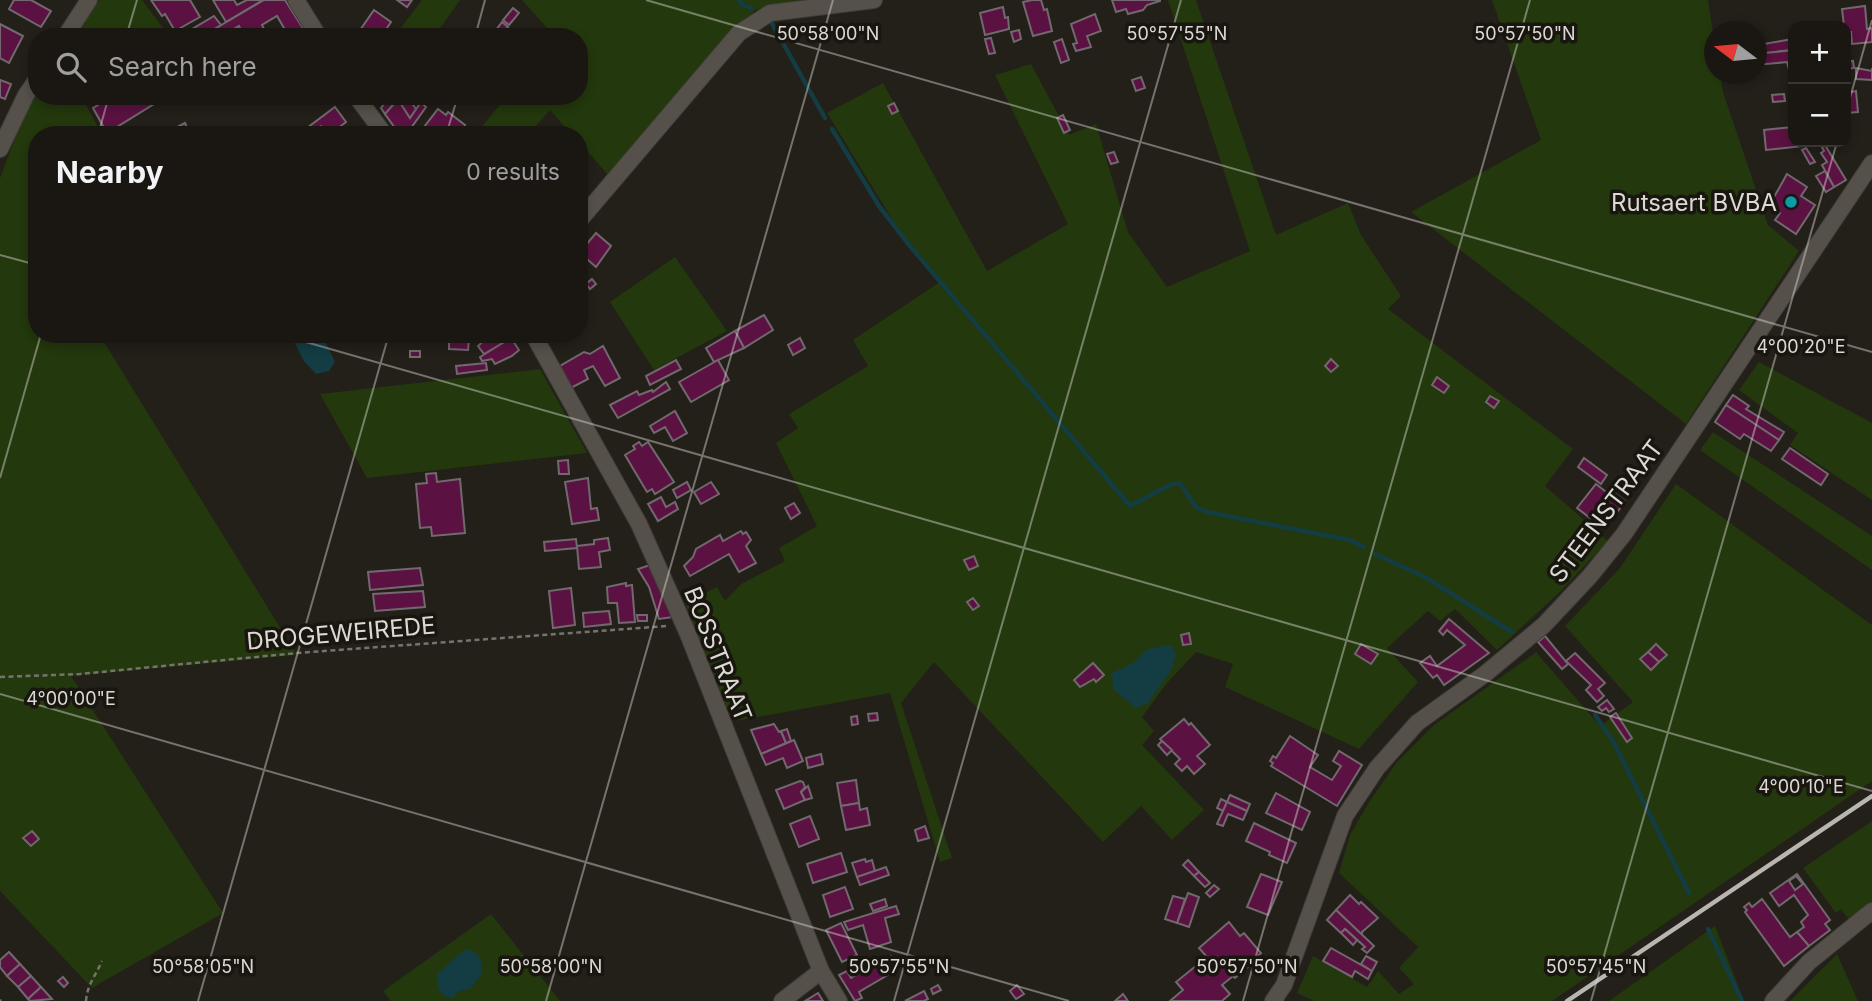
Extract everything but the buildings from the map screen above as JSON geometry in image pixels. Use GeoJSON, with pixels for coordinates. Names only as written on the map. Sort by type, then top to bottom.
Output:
{"type":"FeatureCollection","features":[{"type":"Feature","properties":{"kind":"street"},"geometry":{"type":"LineString","coordinates":[[71,28],[89,0]]}},
{"type":"Feature","properties":{"kind":"street"},"geometry":{"type":"LineString","coordinates":[[296,0],[313,28]]}},
{"type":"Feature","properties":{"kind":"street"},"geometry":{"type":"LineString","coordinates":[[588,210],[739,33],[770,13],[874,0]]}},
{"type":"Feature","properties":{"kind":"street"},"geometry":{"type":"LineString","coordinates":[[0,149],[28,92]]}},
{"type":"Feature","properties":{"kind":"street"},"geometry":{"type":"LineString","coordinates":[[363,105],[378,126]]}},
{"type":"Feature","properties":{"kind":"street","name":"STEENSTRAAT"},"geometry":{"type":"LineString","coordinates":[[1273,1001],[1284,985],[1345,816],[1377,768],[1417,723],[1485,674],[1544,625],[1590,576],[1624,534],[1866,187],[1872,163]]}},
{"type":"Feature","properties":{"kind":"street","name":"BOSSTRAAT"},"geometry":{"type":"LineString","coordinates":[[538,343],[639,524],[685,626],[821,971],[839,1001]]}},
{"type":"Feature","properties":{"kind":"street"},"geometry":{"type":"LineString","coordinates":[[1773,1001],[1809,962],[1872,911]]}},
{"type":"Feature","properties":{"kind":"street"},"geometry":{"type":"LineString","coordinates":[[782,1001],[821,971]]}},
{"type":"Feature","properties":{"kind":"path","name":"DROGEWEIREDE"},"geometry":{"type":"LineString","coordinates":[[0,677],[80,674],[297,653],[685,626]]}},
{"type":"Feature","properties":{"kind":"path"},"geometry":{"type":"LineString","coordinates":[[86,1001],[89,984],[95,978],[102,961]]}},
{"type":"Feature","properties":{"kind":"green space"},"geometry":{"type":"Polygon","coordinates":[[[99,0],[142,0],[163,28],[82,28],[99,0]]]}},
{"type":"Feature","properties":{"kind":"green space"},"geometry":{"type":"Polygon","coordinates":[[[422,0],[460,0],[440,28],[401,28],[422,0]]]}},
{"type":"Feature","properties":{"kind":"green space"},"geometry":{"type":"Polygon","coordinates":[[[522,0],[798,0],[755,10],[609,176],[588,152],[588,126],[564,126],[550,110],[536,126],[482,126],[500,105],[588,105],[588,28],[547,28],[522,0]]]}},
{"type":"Feature","properties":{"kind":"green space"},"geometry":{"type":"Polygon","coordinates":[[[1168,0],[1196,0],[1276,235],[1348,203],[1361,235],[1401,296],[1388,309],[1573,449],[1545,486],[1608,541],[1560,592],[1497,650],[1455,609],[1440,621],[1428,611],[1387,648],[1418,682],[1359,749],[1225,687],[1233,664],[1196,652],[1167,683],[1142,717],[1154,731],[1142,745],[1204,810],[1172,840],[1141,806],[1103,842],[934,662],[901,703],[952,858],[940,862],[890,693],[730,722],[685,603],[717,587],[725,601],[741,584],[785,561],[779,548],[817,526],[776,443],[798,428],[789,414],[868,366],[853,340],[940,282],[900,232],[827,113],[883,83],[987,271],[1068,224],[995,75],[1031,64],[1069,135],[1096,124],[1128,232],[1167,287],[1250,251],[1168,0]]]}},
{"type":"Feature","properties":{"kind":"green space"},"geometry":{"type":"Polygon","coordinates":[[[1492,0],[1708,0],[1711,21],[1704,21],[1704,84],[1722,84],[1768,225],[1799,251],[1686,424],[1411,212],[1541,140],[1492,0]]]}},
{"type":"Feature","properties":{"kind":"green space"},"geometry":{"type":"Polygon","coordinates":[[[29,105],[86,105],[97,126],[28,126],[28,343],[105,343],[297,655],[71,676],[223,913],[92,988],[0,891],[0,178],[29,105]]]}},
{"type":"Feature","properties":{"kind":"green space"},"geometry":{"type":"Polygon","coordinates":[[[675,257],[727,331],[654,370],[610,302],[675,257]]]}},
{"type":"Feature","properties":{"kind":"green space"},"geometry":{"type":"Polygon","coordinates":[[[1759,362],[1872,423],[1872,500],[1790,445],[1798,433],[1739,390],[1759,362]]]}},
{"type":"Feature","properties":{"kind":"green space"},"geometry":{"type":"Polygon","coordinates":[[[540,369],[587,453],[367,478],[320,394],[540,369]]]}},
{"type":"Feature","properties":{"kind":"green space"},"geometry":{"type":"Polygon","coordinates":[[[1713,432],[1872,536],[1872,570],[1700,450],[1713,432]]]}},
{"type":"Feature","properties":{"kind":"green space"},"geometry":{"type":"Polygon","coordinates":[[[1676,484],[1872,625],[1872,781],[1552,1001],[1314,1001],[1297,993],[1313,956],[1367,987],[1378,971],[1399,994],[1414,984],[1399,968],[1418,947],[1339,873],[1350,835],[1369,802],[1397,762],[1434,725],[1536,652],[1600,726],[1633,702],[1565,626],[1620,568],[1676,484]]]}},
{"type":"Feature","properties":{"kind":"green space"},"geometry":{"type":"Polygon","coordinates":[[[1872,821],[1872,905],[1850,921],[1841,909],[1836,913],[1803,868],[1872,821]]]}},
{"type":"Feature","properties":{"kind":"green space"},"geometry":{"type":"Polygon","coordinates":[[[491,914],[560,1001],[391,1001],[383,991],[491,914]]]}},
{"type":"Feature","properties":{"kind":"green space"},"geometry":{"type":"Polygon","coordinates":[[[1715,926],[1744,1001],[1609,1001],[1715,926]]]}},
{"type":"Feature","properties":{"kind":"green space"},"geometry":{"type":"Polygon","coordinates":[[[1837,954],[1858,1001],[1790,1001],[1837,954]]]}},
{"type":"Feature","properties":{"kind":"water"},"geometry":{"type":"Polygon","coordinates":[[[295,343],[326,343],[335,362],[329,371],[316,374],[304,361],[295,343]]]}},
{"type":"Feature","properties":{"kind":"water"},"geometry":{"type":"Polygon","coordinates":[[[1169,645],[1173,647],[1176,655],[1171,670],[1148,703],[1136,708],[1113,689],[1112,673],[1133,663],[1148,649],[1169,645]]]}},
{"type":"Feature","properties":{"kind":"water"},"geometry":{"type":"Polygon","coordinates":[[[467,949],[475,952],[479,958],[482,974],[470,989],[459,991],[453,998],[445,996],[438,987],[437,974],[467,949]]]}},
{"type":"Feature","properties":{"kind":"waterway"},"geometry":{"type":"LineString","coordinates":[[739,0],[751,8]]}},
{"type":"Feature","properties":{"kind":"waterway"},"geometry":{"type":"LineString","coordinates":[[770,20],[825,118]]}},
{"type":"Feature","properties":{"kind":"waterway"},"geometry":{"type":"LineString","coordinates":[[832,129],[879,206],[910,246],[1130,506],[1172,484],[1180,483],[1196,507],[1207,512],[1350,540],[1364,547]]}},
{"type":"Feature","properties":{"kind":"waterway"},"geometry":{"type":"LineString","coordinates":[[1375,554],[1425,577],[1512,632]]}},
{"type":"Feature","properties":{"kind":"waterway"},"geometry":{"type":"LineString","coordinates":[[1595,715],[1613,741],[1689,893]]}},
{"type":"Feature","properties":{"kind":"waterway"},"geometry":{"type":"LineString","coordinates":[[1708,929],[1742,1001]]}},
{"type":"Feature","properties":{"kind":"railway"},"geometry":{"type":"LineString","coordinates":[[1567,1001],[1872,796]]}},
{"type":"Feature","properties":{"kind":"place","name":"Rutsaert BVBA"},"geometry":{"type":"Point","coordinates":[1791,202]}}]}
